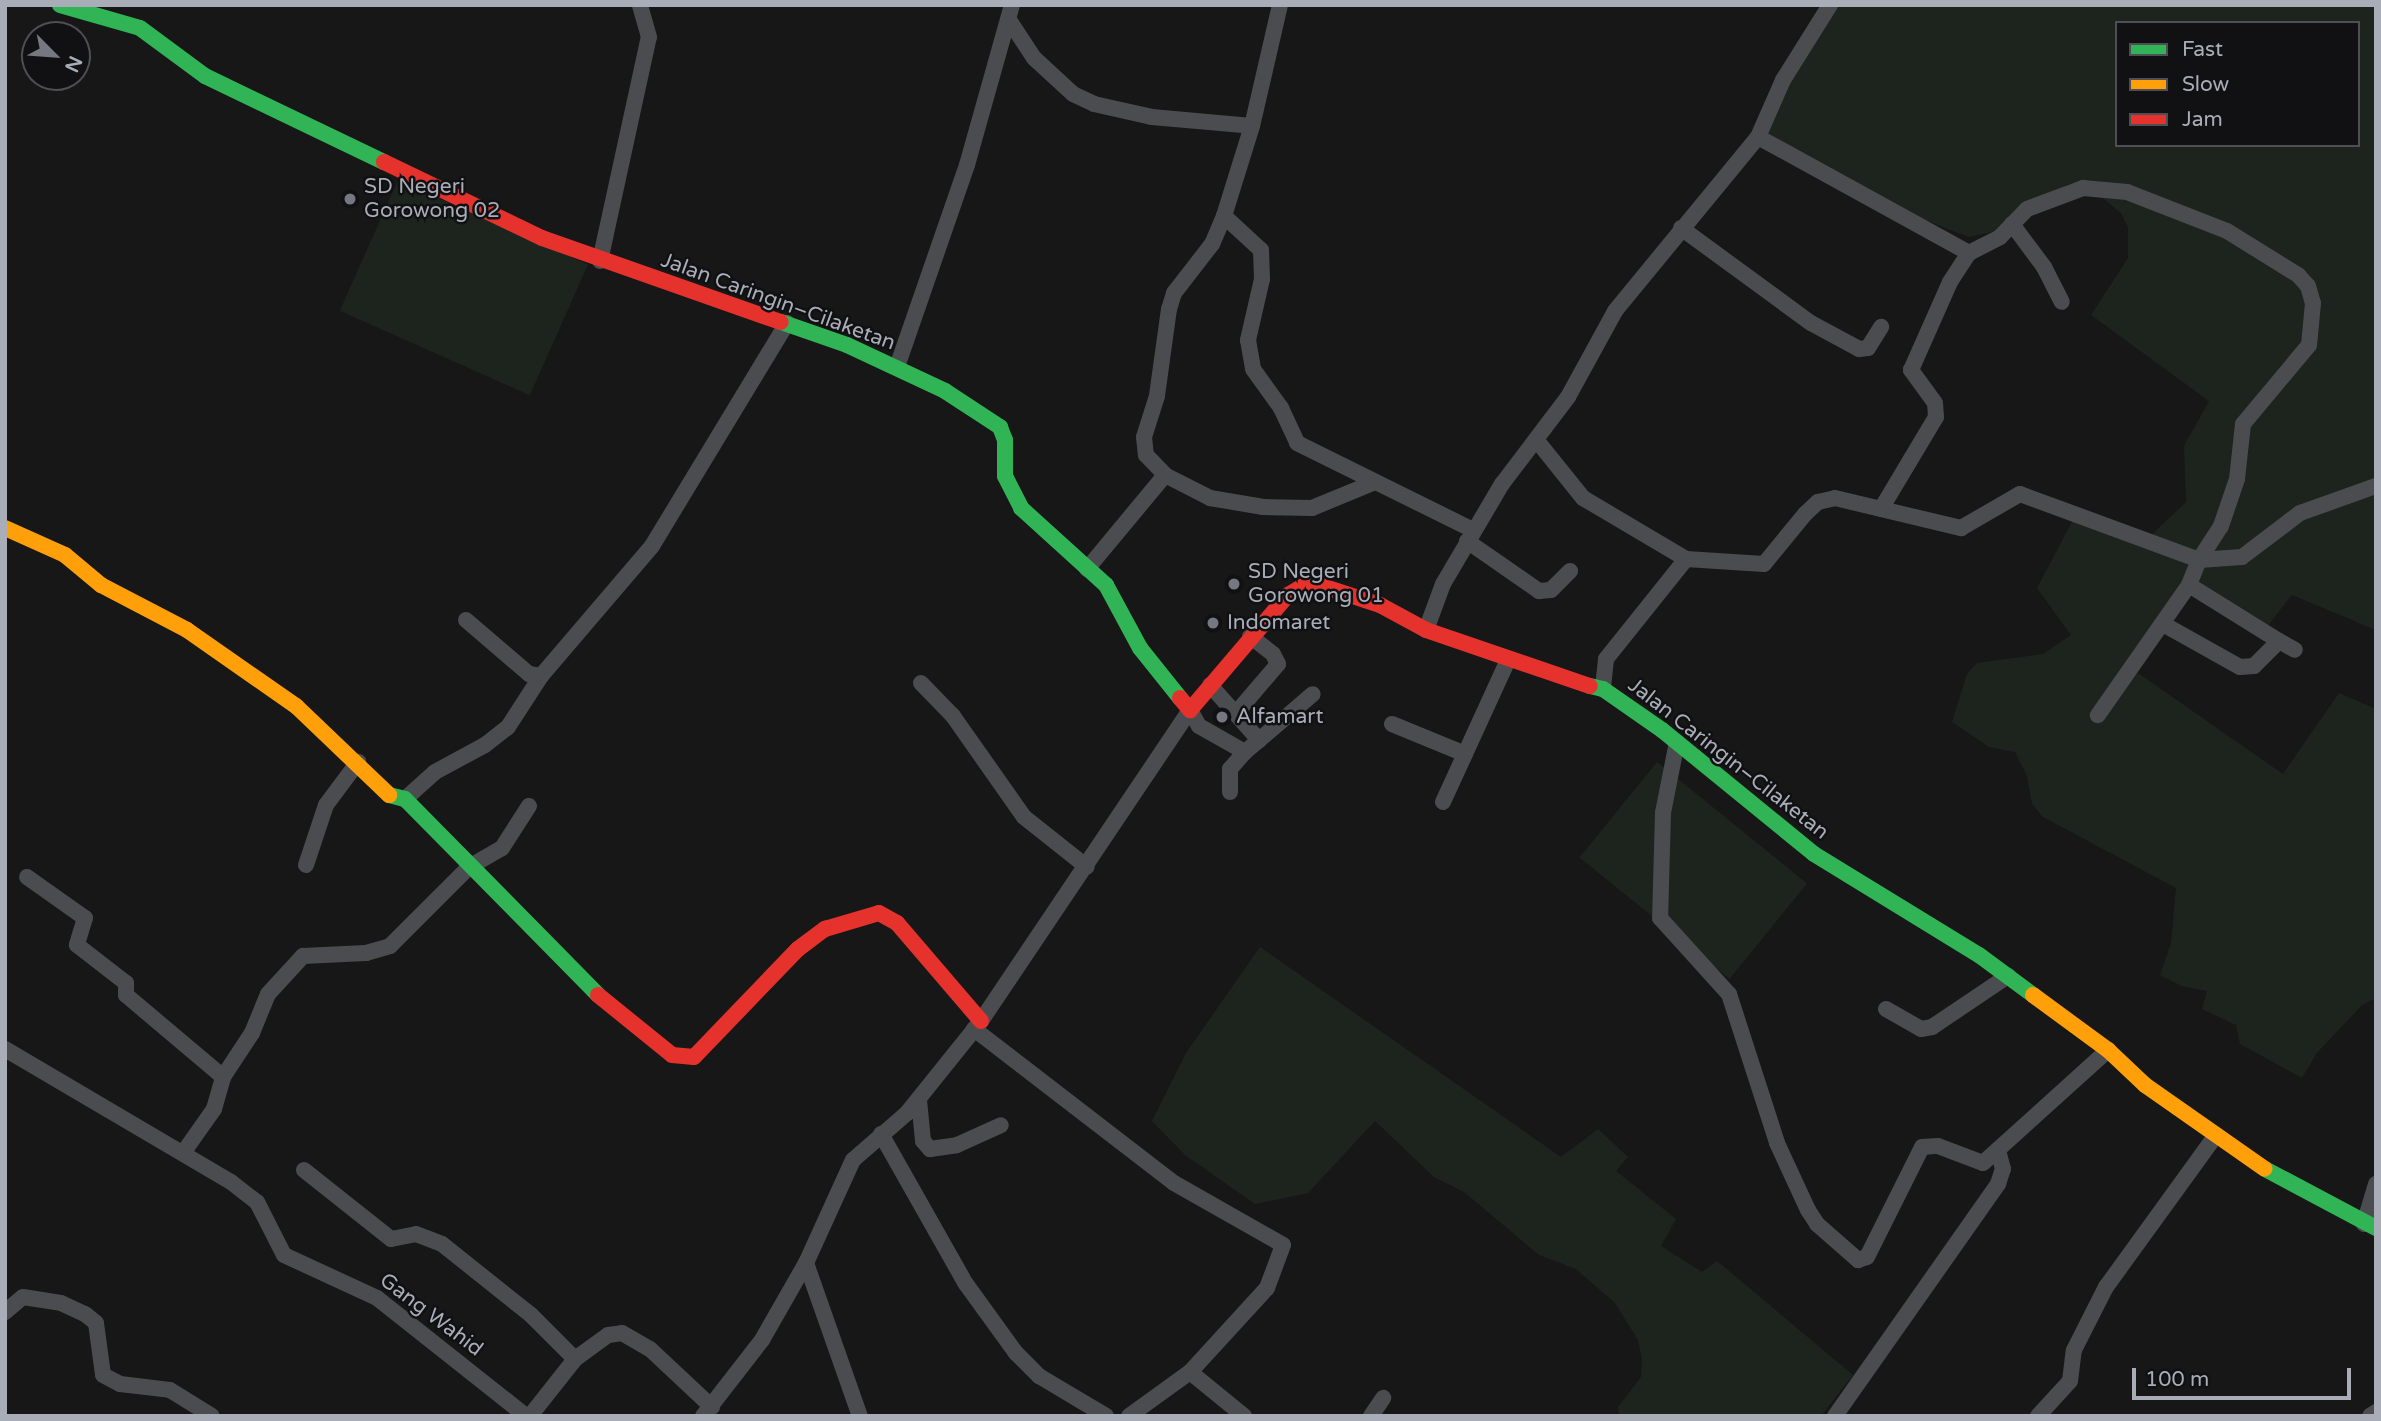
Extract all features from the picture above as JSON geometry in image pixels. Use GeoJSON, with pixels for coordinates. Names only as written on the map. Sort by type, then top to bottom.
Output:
{"type":"FeatureCollection","features":[{"type":"Feature","properties":{"kind":"street","name":"Jalan Caringin–Cilaketan"},"geometry":{"type":"LineString","coordinates":[[60,5],[140,28],[205,76],[277,113],[600,261],[787,323],[897,367],[1000,427],[1005,440],[1005,476],[1021,508],[1106,585],[1140,648],[1190,710],[1250,636],[1288,595],[1310,582],[1380,605],[1426,630],[1508,660],[1603,689],[1677,742],[1814,854],[2008,976],[2108,1050],[2145,1085],[2261,1167],[2370,1226]]}},
{"type":"Feature","properties":{"kind":"street"},"geometry":{"type":"LineString","coordinates":[[600,261],[649,37],[640,5]]}},
{"type":"Feature","properties":{"kind":"street"},"geometry":{"type":"LineString","coordinates":[[1280,5],[1252,126],[1224,216],[1212,244],[1174,293],[1169,309],[1157,396],[1144,437],[1149,462],[1165,475],[1210,498],[1263,507],[1312,508],[1373,483]]}},
{"type":"Feature","properties":{"kind":"street"},"geometry":{"type":"LineString","coordinates":[[1426,630],[1443,584],[1502,484],[1538,442],[1615,312],[1758,136],[1783,80],[1830,5]]}},
{"type":"Feature","properties":{"kind":"street"},"geometry":{"type":"LineString","coordinates":[[1011,13],[1034,58],[1073,94],[1094,104],[1152,117],[1252,126]]}},
{"type":"Feature","properties":{"kind":"street"},"geometry":{"type":"LineString","coordinates":[[897,367],[967,165],[1011,13]]}},
{"type":"Feature","properties":{"kind":"street"},"geometry":{"type":"LineString","coordinates":[[1758,136],[1969,253]]}},
{"type":"Feature","properties":{"kind":"street"},"geometry":{"type":"LineString","coordinates":[[1881,509],[1936,417],[1935,403],[1911,370],[1950,282],[1969,253],[2000,237],[2027,209],[2082,188],[2127,192],[2227,231],[2308,286],[2313,303],[2309,345],[2244,424],[2229,510],[2199,560],[2189,585],[2098,715]]}},
{"type":"Feature","properties":{"kind":"street"},"geometry":{"type":"LineString","coordinates":[[1224,216],[1261,250],[1264,264],[1249,327],[1253,369],[1281,408],[1297,443],[1470,536],[1539,591],[1551,590],[1570,571]]}},
{"type":"Feature","properties":{"kind":"street"},"geometry":{"type":"LineString","coordinates":[[2012,224],[2044,267],[2062,302]]}},
{"type":"Feature","properties":{"kind":"street"},"geometry":{"type":"LineString","coordinates":[[1681,228],[1811,323],[1859,349],[1868,348],[1881,327]]}},
{"type":"Feature","properties":{"kind":"street"},"geometry":{"type":"LineString","coordinates":[[405,799],[435,772],[508,727],[541,676],[652,546],[787,323]]}},
{"type":"Feature","properties":{"kind":"street"},"geometry":{"type":"LineString","coordinates":[[1538,442],[1583,499],[1686,559],[1764,564],[1818,502],[1835,498],[1961,528],[2020,494],[2199,560],[2242,556],[2300,513],[2376,486]]}},
{"type":"Feature","properties":{"kind":"street"},"geometry":{"type":"LineString","coordinates":[[1087,569],[1165,475]]}},
{"type":"Feature","properties":{"kind":"street"},"geometry":{"type":"LineString","coordinates":[[5,528],[65,555],[101,585],[187,629],[296,706],[358,762],[387,794],[405,799],[469,867],[599,996],[680,1058],[700,1052],[798,949],[825,929],[861,915],[879,913],[897,923],[978,1025],[1174,1183],[1283,1245],[1266,1288],[1190,1372],[1129,1416]]}},
{"type":"Feature","properties":{"kind":"street"},"geometry":{"type":"LineString","coordinates":[[1603,689],[1606,659],[1686,559]]}},
{"type":"Feature","properties":{"kind":"street"},"geometry":{"type":"LineString","coordinates":[[2189,585],[2295,650]]}},
{"type":"Feature","properties":{"kind":"street"},"geometry":{"type":"LineString","coordinates":[[466,620],[529,674],[541,676]]}},
{"type":"Feature","properties":{"kind":"street"},"geometry":{"type":"LineString","coordinates":[[2163,624],[2240,667],[2254,666],[2279,641]]}},
{"type":"Feature","properties":{"kind":"street"},"geometry":{"type":"LineString","coordinates":[[1237,712],[1278,664],[1273,654],[1250,636]]}},
{"type":"Feature","properties":{"kind":"street"},"geometry":{"type":"LineString","coordinates":[[1443,802],[1508,660]]}},
{"type":"Feature","properties":{"kind":"street"},"geometry":{"type":"LineString","coordinates":[[921,683],[953,716],[1024,817],[1087,867]]}},
{"type":"Feature","properties":{"kind":"street"},"geometry":{"type":"LineString","coordinates":[[1210,685],[1237,712],[1259,740]]}},
{"type":"Feature","properties":{"kind":"street"},"geometry":{"type":"LineString","coordinates":[[1230,792],[1230,769],[1245,752],[1314,694]]}},
{"type":"Feature","properties":{"kind":"street"},"geometry":{"type":"LineString","coordinates":[[528,1416],[575,1359],[608,1335],[622,1333],[650,1349],[707,1411],[762,1340],[806,1262],[841,1180],[853,1160],[919,1100],[978,1025],[1087,867],[1190,710],[1199,726],[1245,752]]}},
{"type":"Feature","properties":{"kind":"street"},"geometry":{"type":"LineString","coordinates":[[1392,724],[1465,754]]}},
{"type":"Feature","properties":{"kind":"street"},"geometry":{"type":"LineString","coordinates":[[1677,742],[1663,813],[1660,918],[1729,994],[1777,1143],[1817,1224],[1864,1261],[1922,1147],[1938,1146],[1976,1164],[1998,1150],[2108,1050]]}},
{"type":"Feature","properties":{"kind":"street"},"geometry":{"type":"LineString","coordinates":[[306,865],[326,804],[358,762]]}},
{"type":"Feature","properties":{"kind":"street"},"geometry":{"type":"LineString","coordinates":[[183,1153],[214,1109],[223,1077],[252,1033],[268,994],[303,956],[366,953],[390,946],[469,867],[502,848],[529,806]]}},
{"type":"Feature","properties":{"kind":"street"},"geometry":{"type":"LineString","coordinates":[[27,877],[85,918],[77,945],[126,983],[126,995],[223,1077]]}},
{"type":"Feature","properties":{"kind":"street"},"geometry":{"type":"LineString","coordinates":[[1886,1009],[1920,1028],[1932,1027],[2008,976]]}},
{"type":"Feature","properties":{"kind":"street","name":"Gang Wahid"},"geometry":{"type":"LineString","coordinates":[[5,1049],[183,1153],[257,1202],[284,1255],[377,1298],[528,1416]]}},
{"type":"Feature","properties":{"kind":"street"},"geometry":{"type":"LineString","coordinates":[[919,1100],[923,1141],[930,1149],[957,1144],[1001,1125]]}},
{"type":"Feature","properties":{"kind":"street"},"geometry":{"type":"LineString","coordinates":[[881,1134],[966,1284],[1016,1353],[1040,1377],[1106,1416]]}},
{"type":"Feature","properties":{"kind":"street"},"geometry":{"type":"LineString","coordinates":[[2038,1416],[2070,1381],[2074,1350],[2106,1287],[2216,1135]]}},
{"type":"Feature","properties":{"kind":"street"},"geometry":{"type":"LineString","coordinates":[[1835,1416],[1998,1184],[2003,1169],[1998,1150]]}},
{"type":"Feature","properties":{"kind":"street"},"geometry":{"type":"LineString","coordinates":[[304,1170],[391,1239],[416,1234],[442,1244],[531,1315],[575,1359]]}},
{"type":"Feature","properties":{"kind":"street"},"geometry":{"type":"LineString","coordinates":[[2370,1226],[2376,1184]]}},
{"type":"Feature","properties":{"kind":"street"},"geometry":{"type":"LineString","coordinates":[[806,1262],[860,1416]]}},
{"type":"Feature","properties":{"kind":"street"},"geometry":{"type":"LineString","coordinates":[[5,1312],[23,1297],[61,1303],[85,1314],[96,1323],[103,1376],[120,1384],[170,1390],[212,1416]]}},
{"type":"Feature","properties":{"kind":"street"},"geometry":{"type":"LineString","coordinates":[[1190,1372],[1244,1416]]}},
{"type":"Feature","properties":{"kind":"street"},"geometry":{"type":"LineString","coordinates":[[1371,1416],[1383,1398]]}},
{"type":"Feature","properties":{"kind":"street"},"geometry":{"type":"LineString","coordinates":[[2370,1416],[2376,1412]]}},
{"type":"Feature","properties":{"kind":"shaded area"},"geometry":{"type":"Polygon","coordinates":[[[1829,5],[2376,5],[2376,630],[2292,595],[2263,632],[2194,584],[2124,683],[2138,673],[2283,774],[2339,693],[2376,709],[2376,998],[2362,1005],[2316,1054],[2302,1078],[2240,1044],[2236,1025],[2202,1009],[2207,991],[2182,986],[2160,975],[2171,943],[2176,888],[2043,817],[2032,804],[2027,776],[2015,752],[1989,747],[1952,722],[1967,674],[1977,663],[2043,654],[2071,635],[2037,588],[2074,518],[2146,540],[2186,502],[2184,446],[2209,401],[2091,315],[2128,258],[2128,227],[2121,213],[2094,191],[2070,183],[2001,230],[1969,237],[1912,215],[1762,131],[1829,5]]]}},
{"type":"Feature","properties":{"kind":"shaded area"},"geometry":{"type":"Polygon","coordinates":[[[398,180],[588,265],[530,395],[340,311],[398,180]]]}},
{"type":"Feature","properties":{"kind":"shaded area"},"geometry":{"type":"Polygon","coordinates":[[[1657,762],[1807,883],[1730,979],[1580,858],[1657,762]]]}},
{"type":"Feature","properties":{"kind":"shaded area"},"geometry":{"type":"Polygon","coordinates":[[[1260,947],[1561,1157],[1598,1129],[1628,1157],[1616,1171],[1676,1219],[1661,1246],[1702,1272],[1717,1261],[1853,1375],[1821,1416],[1619,1416],[1618,1407],[1641,1377],[1642,1359],[1638,1340],[1615,1303],[1576,1269],[1539,1255],[1464,1192],[1434,1177],[1375,1121],[1308,1193],[1255,1204],[1185,1155],[1152,1121],[1186,1053],[1260,947]]]}},
{"type":"Feature","properties":{"kind":"traffic: fast"},"geometry":{"type":"LineString","coordinates":[[60,5],[140,28],[205,76],[384,162]]}},
{"type":"Feature","properties":{"kind":"traffic: fast"},"geometry":{"type":"LineString","coordinates":[[781,322],[847,345],[945,391],[1000,427],[1005,440],[1005,476],[1021,508],[1106,585],[1140,648],[1180,698]]}},
{"type":"Feature","properties":{"kind":"traffic: fast"},"geometry":{"type":"LineString","coordinates":[[1590,686],[1603,689],[1662,730],[1814,854],[1979,955],[2033,995]]}},
{"type":"Feature","properties":{"kind":"traffic: fast"},"geometry":{"type":"LineString","coordinates":[[389,795],[405,799],[598,995]]}},
{"type":"Feature","properties":{"kind":"traffic: fast"},"geometry":{"type":"LineString","coordinates":[[2265,1169],[2376,1228]]}},
{"type":"Feature","properties":{"kind":"traffic: slow"},"geometry":{"type":"LineString","coordinates":[[5,528],[65,555],[101,585],[187,630],[296,706],[389,795]]}},
{"type":"Feature","properties":{"kind":"traffic: slow"},"geometry":{"type":"LineString","coordinates":[[2033,995],[2108,1050],[2145,1085],[2265,1169]]}},
{"type":"Feature","properties":{"kind":"traffic: jam"},"geometry":{"type":"LineString","coordinates":[[384,162],[542,238],[781,322]]}},
{"type":"Feature","properties":{"kind":"traffic: jam"},"geometry":{"type":"LineString","coordinates":[[1180,698],[1190,710],[1288,595],[1310,582],[1380,605],[1426,630],[1590,686]]}},
{"type":"Feature","properties":{"kind":"traffic: jam"},"geometry":{"type":"LineString","coordinates":[[598,995],[672,1055],[694,1057],[798,949],[825,929],[879,913],[897,923],[981,1021]]}},
{"type":"Feature","properties":{"kind":"place","name":"SD Negeri Gorowong 02"},"geometry":{"type":"Point","coordinates":[350,199]}},
{"type":"Feature","properties":{"kind":"place","name":"SD Negeri Gorowong 01"},"geometry":{"type":"Point","coordinates":[1234,584]}},
{"type":"Feature","properties":{"kind":"place","name":"Indomaret"},"geometry":{"type":"Point","coordinates":[1213,623]}},
{"type":"Feature","properties":{"kind":"place","name":"Alfamart"},"geometry":{"type":"Point","coordinates":[1222,717]}}]}
